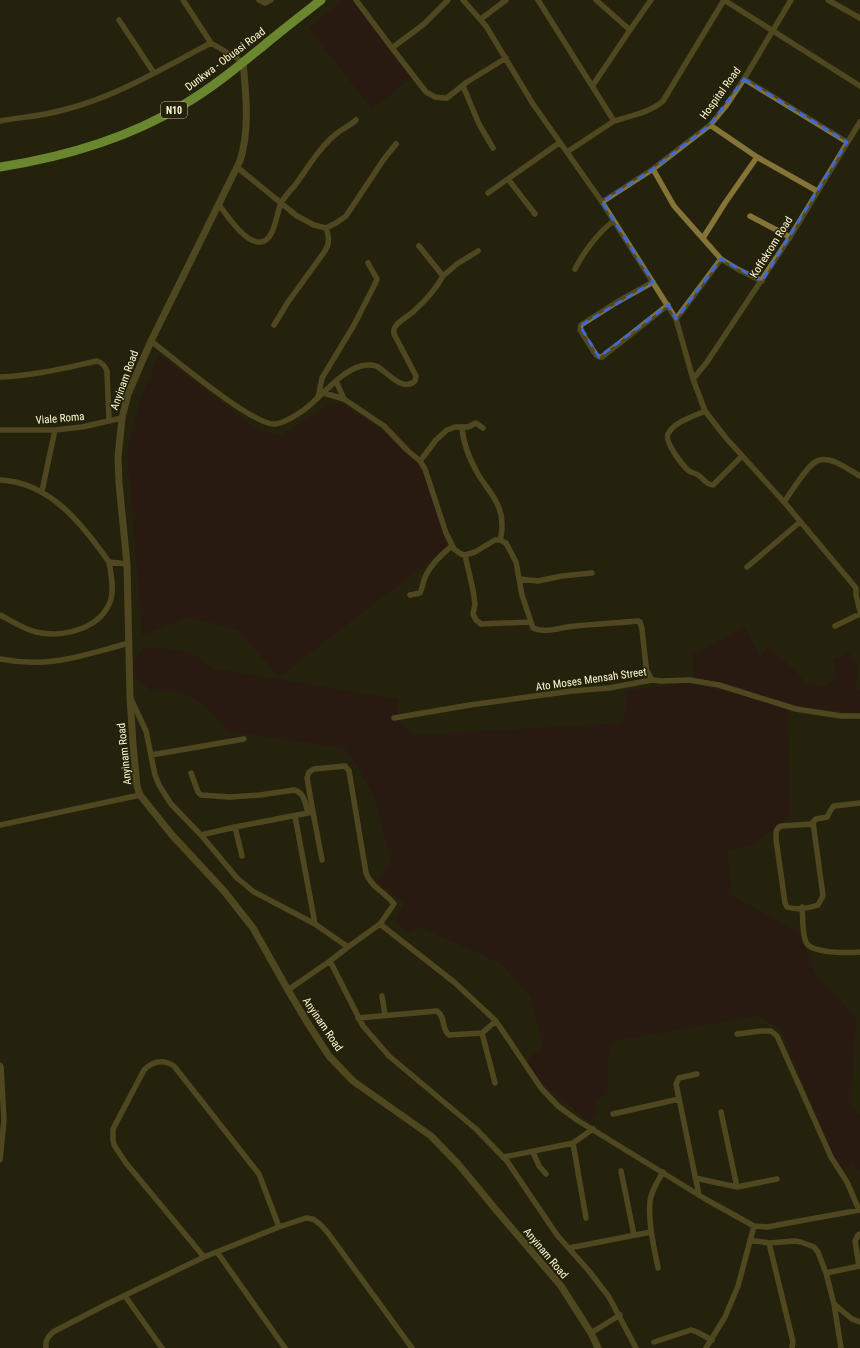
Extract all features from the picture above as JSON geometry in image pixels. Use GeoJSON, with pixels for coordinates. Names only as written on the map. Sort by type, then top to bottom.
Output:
{"type":"FeatureCollection","features":[{"type":"Feature","properties":{"kind":"main road","name":"Dunkwa - Obuasi Road"},"geometry":{"type":"LineString","coordinates":[[0,167],[66,154],[115,138],[192,100],[224,78],[321,0]]}},
{"type":"Feature","properties":{"kind":"street"},"geometry":{"type":"LineString","coordinates":[[183,0],[211,43],[243,62]]}},
{"type":"Feature","properties":{"kind":"street"},"geometry":{"type":"LineString","coordinates":[[258,0],[265,3],[271,0]]}},
{"type":"Feature","properties":{"kind":"street"},"geometry":{"type":"LineString","coordinates":[[356,0],[419,84],[426,92],[435,97],[447,98],[506,58]]}},
{"type":"Feature","properties":{"kind":"street"},"geometry":{"type":"LineString","coordinates":[[392,48],[424,24],[448,0]]}},
{"type":"Feature","properties":{"kind":"street"},"geometry":{"type":"LineString","coordinates":[[463,0],[481,19],[533,104],[602,202],[668,305],[676,319],[693,379],[705,411],[726,438],[858,587],[856,595],[860,612],[835,626]]}},
{"type":"Feature","properties":{"kind":"street"},"geometry":{"type":"LineString","coordinates":[[481,19],[506,0]]}},
{"type":"Feature","properties":{"kind":"street"},"geometry":{"type":"LineString","coordinates":[[538,0],[593,85],[614,121]]}},
{"type":"Feature","properties":{"kind":"street"},"geometry":{"type":"LineString","coordinates":[[596,0],[630,30]]}},
{"type":"Feature","properties":{"kind":"street"},"geometry":{"type":"LineString","coordinates":[[593,85],[651,0]]}},
{"type":"Feature","properties":{"kind":"street"},"geometry":{"type":"LineString","coordinates":[[567,152],[614,121],[654,107],[663,101],[724,0],[860,86]]}},
{"type":"Feature","properties":{"kind":"street","name":"Hospital Road"},"geometry":{"type":"LineString","coordinates":[[602,202],[653,169],[710,125],[722,111],[744,79],[791,0]]}},
{"type":"Feature","properties":{"kind":"street"},"geometry":{"type":"LineString","coordinates":[[828,0],[860,18]]}},
{"type":"Feature","properties":{"kind":"street"},"geometry":{"type":"LineString","coordinates":[[119,20],[154,73]]}},
{"type":"Feature","properties":{"kind":"street"},"geometry":{"type":"LineString","coordinates":[[0,121],[63,111],[91,102],[154,73],[211,43]]}},
{"type":"Feature","properties":{"kind":"street","name":"Anyinam Road"},"geometry":{"type":"LineString","coordinates":[[243,62],[246,115],[242,154],[238,168],[151,341],[128,394],[122,418],[118,457],[119,483],[127,564],[130,643],[130,697],[137,786],[140,795],[172,835],[224,891],[253,928],[306,1022],[329,1056],[353,1081],[431,1136],[459,1165],[560,1286],[591,1333],[598,1348]]}},
{"type":"Feature","properties":{"kind":"street"},"geometry":{"type":"LineString","coordinates":[[744,79],[847,142]]}},
{"type":"Feature","properties":{"kind":"street"},"geometry":{"type":"LineString","coordinates":[[463,86],[479,124],[493,148]]}},
{"type":"Feature","properties":{"kind":"street"},"geometry":{"type":"LineString","coordinates":[[219,205],[244,236],[259,242],[265,240],[270,234],[281,203],[327,143],[337,133],[348,128],[356,120]]}},
{"type":"Feature","properties":{"kind":"street","name":"Koffekrom Road"},"geometry":{"type":"LineString","coordinates":[[693,379],[707,362],[762,281],[860,122]]}},
{"type":"Feature","properties":{"kind":"street"},"geometry":{"type":"LineString","coordinates":[[710,125],[757,156],[817,191]]}},
{"type":"Feature","properties":{"kind":"street"},"geometry":{"type":"LineString","coordinates":[[488,193],[559,142]]}},
{"type":"Feature","properties":{"kind":"street"},"geometry":{"type":"LineString","coordinates":[[238,168],[305,221],[326,228],[346,216],[384,159],[396,144]]}},
{"type":"Feature","properties":{"kind":"street"},"geometry":{"type":"LineString","coordinates":[[703,238],[757,156]]}},
{"type":"Feature","properties":{"kind":"street"},"geometry":{"type":"LineString","coordinates":[[653,169],[674,206],[721,259],[762,281]]}},
{"type":"Feature","properties":{"kind":"street"},"geometry":{"type":"LineString","coordinates":[[508,179],[535,214]]}},
{"type":"Feature","properties":{"kind":"street"},"geometry":{"type":"LineString","coordinates":[[750,216],[790,237]]}},
{"type":"Feature","properties":{"kind":"street"},"geometry":{"type":"LineString","coordinates":[[575,269],[588,245],[613,221]]}},
{"type":"Feature","properties":{"kind":"street"},"geometry":{"type":"LineString","coordinates":[[274,325],[288,302],[329,244],[326,228]]}},
{"type":"Feature","properties":{"kind":"street"},"geometry":{"type":"LineString","coordinates":[[419,246],[442,276]]}},
{"type":"Feature","properties":{"kind":"street"},"geometry":{"type":"LineString","coordinates":[[151,341],[236,405],[265,422],[274,424],[282,422],[304,410],[336,381],[357,368],[370,365],[378,367],[397,382],[409,384],[414,383],[416,380],[415,373],[394,334],[394,328],[425,300],[433,291],[442,276],[457,264],[478,251]]}},
{"type":"Feature","properties":{"kind":"street"},"geometry":{"type":"LineString","coordinates":[[676,319],[721,259]]}},
{"type":"Feature","properties":{"kind":"street"},"geometry":{"type":"LineString","coordinates":[[318,398],[322,378],[354,325],[377,279],[368,263]]}},
{"type":"Feature","properties":{"kind":"street"},"geometry":{"type":"LineString","coordinates":[[653,282],[617,302],[581,325],[580,330],[596,355],[602,357],[668,305]]}},
{"type":"Feature","properties":{"kind":"street"},"geometry":{"type":"LineString","coordinates":[[0,377],[46,372],[97,361],[100,362],[105,366],[107,371],[109,420]]}},
{"type":"Feature","properties":{"kind":"street"},"geometry":{"type":"LineString","coordinates":[[336,381],[344,399]]}},
{"type":"Feature","properties":{"kind":"street"},"geometry":{"type":"LineString","coordinates":[[324,393],[344,399],[384,426],[426,468],[446,533],[452,546],[458,552],[465,555],[475,552],[492,541],[500,540],[506,544],[516,562],[522,595],[533,628],[539,631],[574,626],[638,621],[640,622],[642,629],[647,671],[652,680]]}},
{"type":"Feature","properties":{"kind":"street"},"geometry":{"type":"LineString","coordinates":[[705,411],[675,426],[667,437],[670,446],[687,469],[698,474],[710,485],[713,485],[742,456]]}},
{"type":"Feature","properties":{"kind":"street","name":"Viale Roma"},"geometry":{"type":"LineString","coordinates":[[0,430],[55,430],[82,427],[122,418]]}},
{"type":"Feature","properties":{"kind":"street"},"geometry":{"type":"LineString","coordinates":[[420,461],[444,432],[451,428],[470,426],[476,423],[483,428]]}},
{"type":"Feature","properties":{"kind":"street"},"geometry":{"type":"LineString","coordinates":[[462,427],[463,439],[477,472],[500,508],[502,518],[500,540]]}},
{"type":"Feature","properties":{"kind":"street"},"geometry":{"type":"LineString","coordinates":[[42,491],[55,430]]}},
{"type":"Feature","properties":{"kind":"street"},"geometry":{"type":"LineString","coordinates":[[784,502],[815,461],[821,459],[831,461],[860,476]]}},
{"type":"Feature","properties":{"kind":"street"},"geometry":{"type":"LineString","coordinates":[[0,480],[42,491],[74,518],[91,537],[109,562],[112,585],[112,598],[107,609],[100,617],[79,630],[52,634],[36,632],[22,627],[0,615]]}},
{"type":"Feature","properties":{"kind":"street"},"geometry":{"type":"LineString","coordinates":[[747,566],[800,522]]}},
{"type":"Feature","properties":{"kind":"street"},"geometry":{"type":"LineString","coordinates":[[410,595],[420,593],[426,575],[442,554],[452,546]]}},
{"type":"Feature","properties":{"kind":"street"},"geometry":{"type":"LineString","coordinates":[[465,555],[475,604],[473,614],[478,622],[481,624],[530,622]]}},
{"type":"Feature","properties":{"kind":"street"},"geometry":{"type":"LineString","coordinates":[[109,562],[127,564]]}},
{"type":"Feature","properties":{"kind":"street"},"geometry":{"type":"LineString","coordinates":[[520,578],[538,581],[562,576],[592,573]]}},
{"type":"Feature","properties":{"kind":"street"},"geometry":{"type":"LineString","coordinates":[[0,659],[30,663],[65,660],[130,643]]}},
{"type":"Feature","properties":{"kind":"street","name":"Ato Moses Mensah Street"},"geometry":{"type":"LineString","coordinates":[[394,718],[470,705],[572,691],[609,688],[652,680],[661,682],[689,680],[719,686],[796,709],[841,716],[860,716]]}},
{"type":"Feature","properties":{"kind":"street"},"geometry":{"type":"LineString","coordinates":[[130,697],[144,725],[155,775],[159,786],[171,804],[201,835],[237,878],[254,892],[315,924],[348,947]]}},
{"type":"Feature","properties":{"kind":"street"},"geometry":{"type":"LineString","coordinates":[[151,755],[244,739]]}},
{"type":"Feature","properties":{"kind":"street"},"geometry":{"type":"LineString","coordinates":[[288,990],[380,924],[394,904],[368,880],[349,771],[343,766],[314,769],[309,772],[307,778],[311,812],[322,860]]}},
{"type":"Feature","properties":{"kind":"street"},"geometry":{"type":"LineString","coordinates":[[191,773],[198,792],[201,795],[230,797],[260,795],[294,790],[299,791],[303,795],[311,812]]}},
{"type":"Feature","properties":{"kind":"street"},"geometry":{"type":"LineString","coordinates":[[0,825],[140,795]]}},
{"type":"Feature","properties":{"kind":"street"},"geometry":{"type":"LineString","coordinates":[[813,824],[781,826],[776,831],[785,903],[787,907],[802,908],[818,905],[823,896],[813,822],[816,819],[827,817],[834,806],[860,804]]}},
{"type":"Feature","properties":{"kind":"street"},"geometry":{"type":"LineString","coordinates":[[201,835],[311,812]]}},
{"type":"Feature","properties":{"kind":"street"},"geometry":{"type":"LineString","coordinates":[[295,816],[315,924]]}},
{"type":"Feature","properties":{"kind":"street"},"geometry":{"type":"LineString","coordinates":[[235,827],[242,856]]}},
{"type":"Feature","properties":{"kind":"street"},"geometry":{"type":"LineString","coordinates":[[802,908],[805,940],[809,946],[840,954],[860,952]]}},
{"type":"Feature","properties":{"kind":"street"},"geometry":{"type":"LineString","coordinates":[[380,924],[454,982],[496,1021],[542,1088],[558,1106],[577,1120],[699,1195],[754,1226],[767,1227],[860,1210],[847,1182],[832,1157],[777,1036],[771,1031],[737,1034]]}},
{"type":"Feature","properties":{"kind":"street"},"geometry":{"type":"LineString","coordinates":[[330,961],[358,1018],[389,1056],[476,1129],[504,1157],[557,1235],[609,1297],[620,1315],[636,1348]]}},
{"type":"Feature","properties":{"kind":"street"},"geometry":{"type":"LineString","coordinates":[[382,996],[385,1015]]}},
{"type":"Feature","properties":{"kind":"street"},"geometry":{"type":"LineString","coordinates":[[358,1018],[437,1011],[442,1016],[446,1032],[449,1035],[482,1033],[496,1021]]}},
{"type":"Feature","properties":{"kind":"street"},"geometry":{"type":"LineString","coordinates":[[482,1033],[495,1083]]}},
{"type":"Feature","properties":{"kind":"street"},"geometry":{"type":"LineString","coordinates":[[204,1257],[126,1163],[114,1146],[112,1129],[144,1070],[149,1065],[156,1062],[170,1063],[174,1066],[259,1174],[279,1227]]}},
{"type":"Feature","properties":{"kind":"street"},"geometry":{"type":"LineString","coordinates":[[0,1065],[2,1068],[4,1092],[4,1120],[0,1160]]}},
{"type":"Feature","properties":{"kind":"street"},"geometry":{"type":"LineString","coordinates":[[697,1074],[677,1080],[676,1086],[699,1195]]}},
{"type":"Feature","properties":{"kind":"street"},"geometry":{"type":"LineString","coordinates":[[613,1114],[679,1099]]}},
{"type":"Feature","properties":{"kind":"street"},"geometry":{"type":"LineString","coordinates":[[721,1112],[736,1187]]}},
{"type":"Feature","properties":{"kind":"street"},"geometry":{"type":"LineString","coordinates":[[504,1157],[573,1143],[593,1129]]}},
{"type":"Feature","properties":{"kind":"street"},"geometry":{"type":"LineString","coordinates":[[573,1143],[586,1218]]}},
{"type":"Feature","properties":{"kind":"street"},"geometry":{"type":"LineString","coordinates":[[533,1152],[539,1166],[546,1174]]}},
{"type":"Feature","properties":{"kind":"street"},"geometry":{"type":"LineString","coordinates":[[621,1171],[634,1235]]}},
{"type":"Feature","properties":{"kind":"street"},"geometry":{"type":"LineString","coordinates":[[658,1268],[651,1232],[650,1201],[654,1188],[663,1172]]}},
{"type":"Feature","properties":{"kind":"street"},"geometry":{"type":"LineString","coordinates":[[695,1178],[736,1187],[777,1179]]}},
{"type":"Feature","properties":{"kind":"street"},"geometry":{"type":"LineString","coordinates":[[46,1348],[48,1337],[53,1332],[105,1305],[204,1257],[279,1227],[306,1218],[313,1219],[320,1224],[412,1348]]}},
{"type":"Feature","properties":{"kind":"street"},"geometry":{"type":"LineString","coordinates":[[706,1348],[725,1317],[738,1286],[754,1226]]}},
{"type":"Feature","properties":{"kind":"street"},"geometry":{"type":"LineString","coordinates":[[569,1248],[651,1232]]}},
{"type":"Feature","properties":{"kind":"street"},"geometry":{"type":"LineString","coordinates":[[826,1273],[859,1266],[855,1241],[860,1234]]}},
{"type":"Feature","properties":{"kind":"street"},"geometry":{"type":"LineString","coordinates":[[750,1240],[769,1243],[801,1242],[814,1247],[820,1254],[834,1304],[840,1348]]}},
{"type":"Feature","properties":{"kind":"street"},"geometry":{"type":"LineString","coordinates":[[769,1243],[793,1342],[792,1348]]}},
{"type":"Feature","properties":{"kind":"street"},"geometry":{"type":"LineString","coordinates":[[217,1252],[284,1348]]}},
{"type":"Feature","properties":{"kind":"street"},"geometry":{"type":"LineString","coordinates":[[125,1296],[162,1348]]}},
{"type":"Feature","properties":{"kind":"street"},"geometry":{"type":"LineString","coordinates":[[834,1304],[852,1319],[860,1322]]}},
{"type":"Feature","properties":{"kind":"street"},"geometry":{"type":"LineString","coordinates":[[591,1333],[620,1315]]}},
{"type":"Feature","properties":{"kind":"street"},"geometry":{"type":"LineString","coordinates":[[654,1342],[691,1330],[698,1332],[712,1340]]}},
{"type":"Feature","properties":{"kind":"highlighted area"},"geometry":{"type":"Polygon","coordinates":[[[744,79],[847,142],[762,281],[721,259],[676,319],[668,305],[599,357],[580,326],[653,282],[602,202],[653,169],[710,125],[744,79]]]}},
{"type":"Feature","properties":{"kind":"shaded area"},"geometry":{"type":"Polygon","coordinates":[[[343,0],[354,0],[413,76],[372,110],[309,28],[343,0]]]}},
{"type":"Feature","properties":{"kind":"shaded area"},"geometry":{"type":"Polygon","coordinates":[[[159,355],[258,430],[280,436],[332,403],[342,404],[380,429],[422,466],[448,547],[279,677],[238,630],[189,617],[142,635],[127,450],[140,400],[159,355]]]}},
{"type":"Feature","properties":{"kind":"shaded area"},"geometry":{"type":"Polygon","coordinates":[[[745,627],[760,657],[767,647],[796,671],[805,683],[826,686],[836,677],[834,659],[849,653],[858,668],[856,684],[858,690],[860,690],[860,713],[798,707],[694,677],[693,654],[745,627]]]}},
{"type":"Feature","properties":{"kind":"shaded area"},"geometry":{"type":"Polygon","coordinates":[[[157,648],[180,650],[197,656],[215,670],[225,670],[398,699],[398,720],[412,735],[622,723],[627,703],[624,691],[691,683],[788,709],[790,817],[753,845],[727,850],[732,895],[799,932],[816,975],[856,1017],[851,1105],[860,1114],[860,1170],[852,1163],[844,1168],[837,1163],[780,1028],[758,1016],[613,1041],[610,1047],[608,1061],[607,1096],[601,1097],[596,1103],[597,1113],[591,1123],[542,1083],[526,1061],[543,1047],[530,996],[500,963],[419,927],[410,933],[395,921],[404,903],[377,882],[391,862],[374,797],[357,766],[344,748],[227,731],[206,706],[180,692],[152,691],[135,678],[135,659],[142,649],[157,648]]]}}]}
